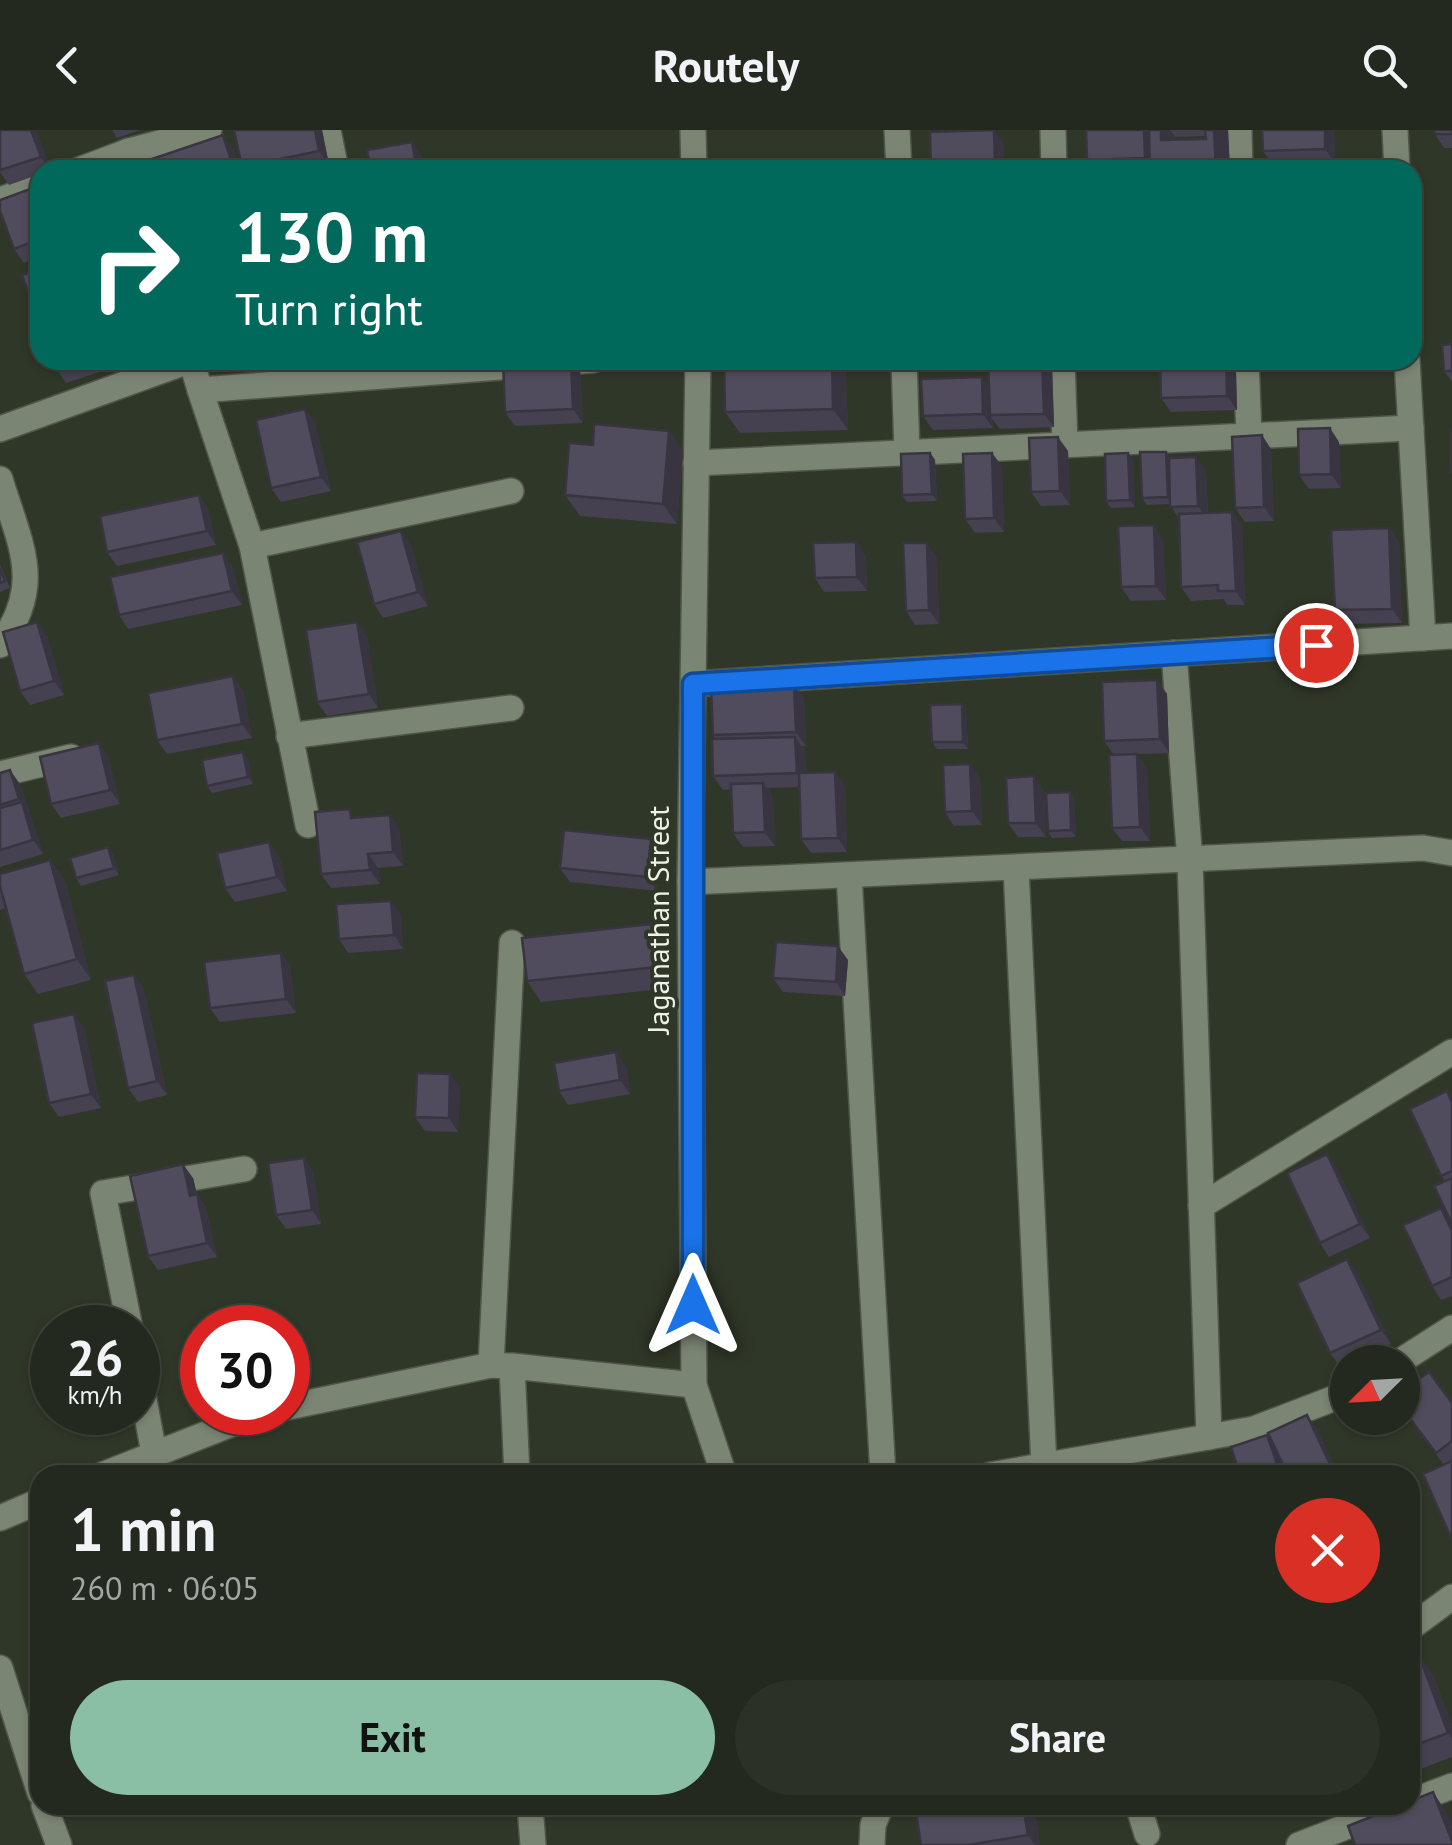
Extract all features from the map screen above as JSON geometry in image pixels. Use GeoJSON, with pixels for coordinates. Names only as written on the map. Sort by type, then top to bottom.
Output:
{"type":"FeatureCollection","features":[{"type":"Feature","properties":{"kind":"street"},"geometry":{"type":"LineString","coordinates":[[134,160],[208,130]]}},
{"type":"Feature","properties":{"kind":"street"},"geometry":{"type":"LineString","coordinates":[[328,130],[334,160]]}},
{"type":"Feature","properties":{"kind":"street"},"geometry":{"type":"LineString","coordinates":[[693,130],[694,160]]}},
{"type":"Feature","properties":{"kind":"street"},"geometry":{"type":"LineString","coordinates":[[898,130],[898,160]]}},
{"type":"Feature","properties":{"kind":"street"},"geometry":{"type":"LineString","coordinates":[[1053,130],[1054,160]]}},
{"type":"Feature","properties":{"kind":"street"},"geometry":{"type":"LineString","coordinates":[[1239,130],[1240,160]]}},
{"type":"Feature","properties":{"kind":"street"},"geometry":{"type":"LineString","coordinates":[[1394,130],[1396,160]]}},
{"type":"Feature","properties":{"kind":"street"},"geometry":{"type":"LineString","coordinates":[[0,200],[30,189]]}},
{"type":"Feature","properties":{"kind":"street"},"geometry":{"type":"LineString","coordinates":[[0,428],[163,370]]}},
{"type":"Feature","properties":{"kind":"street"},"geometry":{"type":"LineString","coordinates":[[194,370],[252,546],[308,825]]}},
{"type":"Feature","properties":{"kind":"street"},"geometry":{"type":"LineString","coordinates":[[200,390],[462,370]]}},
{"type":"Feature","properties":{"kind":"street","name":"Jaganathan Street"},"geometry":{"type":"LineString","coordinates":[[698,370],[690,882],[694,1384],[721,1465]]}},
{"type":"Feature","properties":{"kind":"street"},"geometry":{"type":"LineString","coordinates":[[904,370],[906,453]]}},
{"type":"Feature","properties":{"kind":"street"},"geometry":{"type":"LineString","coordinates":[[1062,370],[1065,445]]}},
{"type":"Feature","properties":{"kind":"street"},"geometry":{"type":"LineString","coordinates":[[1246,370],[1248,436]]}},
{"type":"Feature","properties":{"kind":"street"},"geometry":{"type":"LineString","coordinates":[[1408,370],[1422,638]]}},
{"type":"Feature","properties":{"kind":"street"},"geometry":{"type":"LineString","coordinates":[[696,463],[1411,428]]}},
{"type":"Feature","properties":{"kind":"street"},"geometry":{"type":"LineString","coordinates":[[0,479],[28,572],[19,620],[0,645]]}},
{"type":"Feature","properties":{"kind":"street"},"geometry":{"type":"LineString","coordinates":[[252,546],[511,491]]}},
{"type":"Feature","properties":{"kind":"street"},"geometry":{"type":"LineString","coordinates":[[693,684],[1452,636]]}},
{"type":"Feature","properties":{"kind":"street"},"geometry":{"type":"LineString","coordinates":[[1174,654],[1190,861],[1209,1437]]}},
{"type":"Feature","properties":{"kind":"street"},"geometry":{"type":"LineString","coordinates":[[289,736],[511,708]]}},
{"type":"Feature","properties":{"kind":"street"},"geometry":{"type":"LineString","coordinates":[[0,774],[71,757]]}},
{"type":"Feature","properties":{"kind":"street"},"geometry":{"type":"LineString","coordinates":[[690,882],[1423,848],[1452,853]]}},
{"type":"Feature","properties":{"kind":"street"},"geometry":{"type":"LineString","coordinates":[[1016,868],[1044,1465]]}},
{"type":"Feature","properties":{"kind":"street"},"geometry":{"type":"LineString","coordinates":[[849,875],[882,1465]]}},
{"type":"Feature","properties":{"kind":"street"},"geometry":{"type":"LineString","coordinates":[[512,943],[502,1366],[516,1465]]}},
{"type":"Feature","properties":{"kind":"street"},"geometry":{"type":"LineString","coordinates":[[1201,1206],[1452,1052]]}},
{"type":"Feature","properties":{"kind":"street"},"geometry":{"type":"LineString","coordinates":[[125,1305],[103,1193],[244,1169]]}},
{"type":"Feature","properties":{"kind":"street"},"geometry":{"type":"LineString","coordinates":[[1420,1349],[1452,1328]]}},
{"type":"Feature","properties":{"kind":"street"},"geometry":{"type":"LineString","coordinates":[[310,1403],[502,1366],[694,1384]]}},
{"type":"Feature","properties":{"kind":"street"},"geometry":{"type":"LineString","coordinates":[[1050,1465],[1254,1429],[1330,1400]]}},
{"type":"Feature","properties":{"kind":"street"},"geometry":{"type":"LineString","coordinates":[[151,1435],[154,1453]]}},
{"type":"Feature","properties":{"kind":"street"},"geometry":{"type":"LineString","coordinates":[[126,1465],[201,1435]]}},
{"type":"Feature","properties":{"kind":"street"},"geometry":{"type":"LineString","coordinates":[[0,1518],[30,1505]]}},
{"type":"Feature","properties":{"kind":"street"},"geometry":{"type":"LineString","coordinates":[[1420,1621],[1452,1598]]}},
{"type":"Feature","properties":{"kind":"street"},"geometry":{"type":"LineString","coordinates":[[0,1668],[30,1762]]}},
{"type":"Feature","properties":{"kind":"street"},"geometry":{"type":"LineString","coordinates":[[1420,1798],[1452,1786]]}},
{"type":"Feature","properties":{"kind":"street"},"geometry":{"type":"LineString","coordinates":[[48,1815],[59,1845]]}},
{"type":"Feature","properties":{"kind":"street"},"geometry":{"type":"LineString","coordinates":[[531,1815],[533,1845]]}},
{"type":"Feature","properties":{"kind":"street"},"geometry":{"type":"LineString","coordinates":[[872,1845],[877,1815]]}},
{"type":"Feature","properties":{"kind":"street"},"geometry":{"type":"LineString","coordinates":[[1141,1815],[1147,1834]]}},
{"type":"Feature","properties":{"kind":"street"},"geometry":{"type":"LineString","coordinates":[[1299,1845],[1376,1815]]}},
{"type":"Feature","properties":{"kind":"building"},"geometry":{"type":"Polygon","coordinates":[[[0,130],[31,130],[41,157],[0,170],[0,130]]]}},
{"type":"Feature","properties":{"kind":"building"},"geometry":{"type":"Polygon","coordinates":[[[234,130],[315,130],[319,151],[276,160],[240,160],[234,130]]]}},
{"type":"Feature","properties":{"kind":"building"},"geometry":{"type":"Polygon","coordinates":[[[994,130],[995,160],[931,160],[930,132],[994,130]]]}},
{"type":"Feature","properties":{"kind":"building"},"geometry":{"type":"Polygon","coordinates":[[[1086,130],[1144,130],[1145,158],[1087,160],[1086,130]]]}},
{"type":"Feature","properties":{"kind":"building"},"geometry":{"type":"Polygon","coordinates":[[[1149,130],[1161,130],[1161,140],[1206,139],[1205,130],[1214,130],[1216,160],[1150,160],[1149,130]]]}},
{"type":"Feature","properties":{"kind":"building"},"geometry":{"type":"Polygon","coordinates":[[[1262,130],[1325,130],[1325,149],[1263,151],[1262,130]]]}},
{"type":"Feature","properties":{"kind":"building"},"geometry":{"type":"Polygon","coordinates":[[[1434,130],[1452,130],[1452,134],[1435,134],[1434,130]]]}},
{"type":"Feature","properties":{"kind":"building"},"geometry":{"type":"Polygon","coordinates":[[[223,135],[231,160],[149,160],[223,135]]]}},
{"type":"Feature","properties":{"kind":"building"},"geometry":{"type":"Polygon","coordinates":[[[412,142],[415,160],[369,160],[367,150],[412,142]]]}},
{"type":"Feature","properties":{"kind":"building"},"geometry":{"type":"Polygon","coordinates":[[[30,189],[30,243],[14,249],[0,211],[0,200],[30,189]]]}},
{"type":"Feature","properties":{"kind":"building"},"geometry":{"type":"Polygon","coordinates":[[[30,272],[30,298],[22,275],[30,272]]]}},
{"type":"Feature","properties":{"kind":"building"},"geometry":{"type":"Polygon","coordinates":[[[1452,344],[1452,371],[1444,371],[1442,345],[1452,344]]]}},
{"type":"Feature","properties":{"kind":"building"},"geometry":{"type":"Polygon","coordinates":[[[503,370],[571,370],[573,409],[505,412],[503,370]]]}},
{"type":"Feature","properties":{"kind":"building"},"geometry":{"type":"Polygon","coordinates":[[[724,370],[832,370],[833,409],[725,412],[724,370]]]}},
{"type":"Feature","properties":{"kind":"building"},"geometry":{"type":"Polygon","coordinates":[[[988,370],[1042,370],[1044,414],[990,415],[988,370]]]}},
{"type":"Feature","properties":{"kind":"building"},"geometry":{"type":"Polygon","coordinates":[[[1160,370],[1226,370],[1227,396],[1161,398],[1160,370]]]}},
{"type":"Feature","properties":{"kind":"building"},"geometry":{"type":"Polygon","coordinates":[[[982,377],[983,414],[923,416],[921,379],[982,377]]]}},
{"type":"Feature","properties":{"kind":"building"},"geometry":{"type":"Polygon","coordinates":[[[305,409],[321,477],[271,488],[256,420],[305,409]]]}},
{"type":"Feature","properties":{"kind":"building"},"geometry":{"type":"Polygon","coordinates":[[[594,424],[669,431],[663,504],[565,495],[569,443],[593,445],[594,424]]]}},
{"type":"Feature","properties":{"kind":"building"},"geometry":{"type":"Polygon","coordinates":[[[1330,428],[1331,474],[1299,475],[1298,429],[1330,428]]]}},
{"type":"Feature","properties":{"kind":"building"},"geometry":{"type":"Polygon","coordinates":[[[1451,429],[1452,472],[1450,472],[1451,429]]]}},
{"type":"Feature","properties":{"kind":"building"},"geometry":{"type":"Polygon","coordinates":[[[1262,435],[1264,507],[1235,508],[1232,437],[1262,435]]]}},
{"type":"Feature","properties":{"kind":"building"},"geometry":{"type":"Polygon","coordinates":[[[1058,437],[1060,491],[1031,492],[1029,438],[1058,437]]]}},
{"type":"Feature","properties":{"kind":"building"},"geometry":{"type":"Polygon","coordinates":[[[1140,452],[1166,452],[1168,497],[1142,498],[1140,452]]]}},
{"type":"Feature","properties":{"kind":"building"},"geometry":{"type":"Polygon","coordinates":[[[930,453],[932,494],[902,495],[901,454],[930,453]]]}},
{"type":"Feature","properties":{"kind":"building"},"geometry":{"type":"Polygon","coordinates":[[[992,453],[994,518],[965,519],[963,454],[992,453]]]}},
{"type":"Feature","properties":{"kind":"building"},"geometry":{"type":"Polygon","coordinates":[[[1128,453],[1130,500],[1106,501],[1105,454],[1128,453]]]}},
{"type":"Feature","properties":{"kind":"building"},"geometry":{"type":"Polygon","coordinates":[[[1196,457],[1198,506],[1170,507],[1169,458],[1196,457]]]}},
{"type":"Feature","properties":{"kind":"building"},"geometry":{"type":"Polygon","coordinates":[[[199,495],[207,531],[107,552],[100,516],[199,495]]]}},
{"type":"Feature","properties":{"kind":"building"},"geometry":{"type":"Polygon","coordinates":[[[1232,512],[1236,591],[1218,591],[1218,585],[1181,587],[1179,514],[1232,512]]]}},
{"type":"Feature","properties":{"kind":"building"},"geometry":{"type":"Polygon","coordinates":[[[1154,525],[1156,586],[1121,587],[1118,526],[1154,525]]]}},
{"type":"Feature","properties":{"kind":"building"},"geometry":{"type":"Polygon","coordinates":[[[1389,528],[1392,609],[1335,610],[1331,530],[1389,528]]]}},
{"type":"Feature","properties":{"kind":"building"},"geometry":{"type":"Polygon","coordinates":[[[401,531],[418,592],[374,604],[357,542],[401,531]]]}},
{"type":"Feature","properties":{"kind":"building"},"geometry":{"type":"Polygon","coordinates":[[[856,542],[857,577],[815,578],[813,543],[856,542]]]}},
{"type":"Feature","properties":{"kind":"building"},"geometry":{"type":"Polygon","coordinates":[[[903,543],[927,543],[929,610],[906,611],[903,543]]]}},
{"type":"Feature","properties":{"kind":"building"},"geometry":{"type":"Polygon","coordinates":[[[223,553],[232,591],[119,615],[110,577],[223,553]]]}},
{"type":"Feature","properties":{"kind":"building"},"geometry":{"type":"Polygon","coordinates":[[[37,622],[54,681],[20,691],[3,632],[37,622]]]}},
{"type":"Feature","properties":{"kind":"building"},"geometry":{"type":"Polygon","coordinates":[[[357,622],[369,694],[317,702],[306,630],[357,622]]]}},
{"type":"Feature","properties":{"kind":"building"},"geometry":{"type":"Polygon","coordinates":[[[233,676],[242,724],[157,740],[148,693],[233,676]]]}},
{"type":"Feature","properties":{"kind":"building"},"geometry":{"type":"Polygon","coordinates":[[[1157,680],[1160,739],[1104,741],[1102,682],[1157,680]]]}},
{"type":"Feature","properties":{"kind":"building"},"geometry":{"type":"Polygon","coordinates":[[[794,685],[796,732],[713,735],[711,688],[794,685]]]}},
{"type":"Feature","properties":{"kind":"building"},"geometry":{"type":"Polygon","coordinates":[[[962,704],[963,742],[932,742],[930,705],[962,704]]]}},
{"type":"Feature","properties":{"kind":"building"},"geometry":{"type":"Polygon","coordinates":[[[795,737],[797,773],[713,776],[712,739],[795,737]]]}},
{"type":"Feature","properties":{"kind":"building"},"geometry":{"type":"Polygon","coordinates":[[[99,743],[110,790],[51,804],[40,757],[99,743]]]}},
{"type":"Feature","properties":{"kind":"building"},"geometry":{"type":"Polygon","coordinates":[[[243,752],[248,777],[207,786],[202,760],[243,752]]]}},
{"type":"Feature","properties":{"kind":"building"},"geometry":{"type":"Polygon","coordinates":[[[1137,754],[1140,827],[1112,828],[1109,755],[1137,754]]]}},
{"type":"Feature","properties":{"kind":"building"},"geometry":{"type":"Polygon","coordinates":[[[970,764],[972,811],[945,812],[943,765],[970,764]]]}},
{"type":"Feature","properties":{"kind":"building"},"geometry":{"type":"Polygon","coordinates":[[[10,770],[19,799],[0,805],[0,773],[10,770]]]}},
{"type":"Feature","properties":{"kind":"building"},"geometry":{"type":"Polygon","coordinates":[[[835,772],[838,838],[801,839],[799,773],[835,772]]]}},
{"type":"Feature","properties":{"kind":"building"},"geometry":{"type":"Polygon","coordinates":[[[1034,776],[1036,823],[1008,823],[1006,778],[1034,776]]]}},
{"type":"Feature","properties":{"kind":"building"},"geometry":{"type":"Polygon","coordinates":[[[763,783],[765,832],[733,833],[731,784],[763,783]]]}},
{"type":"Feature","properties":{"kind":"building"},"geometry":{"type":"Polygon","coordinates":[[[1070,792],[1071,830],[1048,831],[1046,793],[1070,792]]]}},
{"type":"Feature","properties":{"kind":"building"},"geometry":{"type":"Polygon","coordinates":[[[22,802],[33,840],[0,850],[0,808],[22,802]]]}},
{"type":"Feature","properties":{"kind":"building"},"geometry":{"type":"Polygon","coordinates":[[[350,809],[351,818],[390,815],[393,852],[368,854],[370,870],[321,874],[315,812],[350,809]]]}},
{"type":"Feature","properties":{"kind":"building"},"geometry":{"type":"Polygon","coordinates":[[[564,830],[651,839],[647,877],[560,868],[564,830]]]}},
{"type":"Feature","properties":{"kind":"building"},"geometry":{"type":"Polygon","coordinates":[[[269,842],[277,877],[225,888],[217,853],[269,842]]]}},
{"type":"Feature","properties":{"kind":"building"},"geometry":{"type":"Polygon","coordinates":[[[108,847],[114,868],[76,878],[70,858],[108,847]]]}},
{"type":"Feature","properties":{"kind":"building"},"geometry":{"type":"Polygon","coordinates":[[[50,860],[77,959],[24,974],[0,874],[50,860]]]}},
{"type":"Feature","properties":{"kind":"building"},"geometry":{"type":"Polygon","coordinates":[[[391,901],[394,935],[339,939],[336,904],[391,901]]]}},
{"type":"Feature","properties":{"kind":"building"},"geometry":{"type":"Polygon","coordinates":[[[652,924],[657,967],[527,981],[522,938],[652,924]]]}},
{"type":"Feature","properties":{"kind":"building"},"geometry":{"type":"Polygon","coordinates":[[[776,942],[838,946],[836,982],[773,978],[776,942]]]}},
{"type":"Feature","properties":{"kind":"building"},"geometry":{"type":"Polygon","coordinates":[[[281,953],[286,999],[210,1008],[204,962],[281,953]]]}},
{"type":"Feature","properties":{"kind":"building"},"geometry":{"type":"Polygon","coordinates":[[[134,975],[157,1081],[128,1088],[105,981],[134,975]]]}},
{"type":"Feature","properties":{"kind":"building"},"geometry":{"type":"Polygon","coordinates":[[[74,1014],[91,1094],[49,1103],[32,1023],[74,1014]]]}},
{"type":"Feature","properties":{"kind":"building"},"geometry":{"type":"Polygon","coordinates":[[[616,1052],[620,1080],[559,1091],[554,1063],[616,1052]]]}},
{"type":"Feature","properties":{"kind":"building"},"geometry":{"type":"Polygon","coordinates":[[[417,1073],[450,1074],[449,1118],[415,1117],[417,1073]]]}},
{"type":"Feature","properties":{"kind":"building"},"geometry":{"type":"Polygon","coordinates":[[[1447,1091],[1452,1103],[1452,1171],[1441,1176],[1410,1109],[1447,1091]]]}},
{"type":"Feature","properties":{"kind":"building"},"geometry":{"type":"Polygon","coordinates":[[[1327,1154],[1360,1224],[1320,1243],[1287,1173],[1327,1154]]]}},
{"type":"Feature","properties":{"kind":"building"},"geometry":{"type":"Polygon","coordinates":[[[304,1158],[312,1210],[276,1215],[268,1163],[304,1158]]]}},
{"type":"Feature","properties":{"kind":"building"},"geometry":{"type":"Polygon","coordinates":[[[183,1164],[190,1196],[197,1194],[207,1243],[148,1256],[130,1176],[183,1164]]]}},
{"type":"Feature","properties":{"kind":"building"},"geometry":{"type":"Polygon","coordinates":[[[1452,1178],[1452,1224],[1434,1186],[1452,1178]]]}},
{"type":"Feature","properties":{"kind":"building"},"geometry":{"type":"Polygon","coordinates":[[[1441,1208],[1452,1231],[1452,1277],[1432,1286],[1403,1225],[1441,1208]]]}},
{"type":"Feature","properties":{"kind":"building"},"geometry":{"type":"Polygon","coordinates":[[[1347,1259],[1381,1330],[1348,1345],[1330,1345],[1330,1353],[1297,1283],[1347,1259]]]}},
{"type":"Feature","properties":{"kind":"building"},"geometry":{"type":"Polygon","coordinates":[[[1429,1372],[1452,1403],[1452,1441],[1436,1453],[1420,1432],[1420,1378],[1429,1372]]]}},
{"type":"Feature","properties":{"kind":"building"},"geometry":{"type":"Polygon","coordinates":[[[1307,1415],[1330,1465],[1283,1465],[1268,1433],[1307,1415]]]}},
{"type":"Feature","properties":{"kind":"building"},"geometry":{"type":"Polygon","coordinates":[[[1267,1435],[1278,1465],[1237,1465],[1231,1447],[1267,1435]]]}},
{"type":"Feature","properties":{"kind":"building"},"geometry":{"type":"Polygon","coordinates":[[[1452,1461],[1452,1540],[1423,1474],[1452,1461]]]}},
{"type":"Feature","properties":{"kind":"building"},"geometry":{"type":"Polygon","coordinates":[[[1420,1658],[1448,1733],[1420,1743],[1420,1658]]]}},
{"type":"Feature","properties":{"kind":"building"},"geometry":{"type":"Polygon","coordinates":[[[1433,1792],[1452,1845],[1355,1845],[1348,1826],[1376,1815],[1420,1815],[1420,1797],[1433,1792]]]}},
{"type":"Feature","properties":{"kind":"building"},"geometry":{"type":"Polygon","coordinates":[[[916,1815],[1025,1815],[1028,1835],[968,1845],[921,1845],[916,1815]]]}},
{"type":"Feature","properties":{"kind":"route"},"geometry":{"type":"LineString","coordinates":[[693,1305],[693,684],[1316,645]]}}]}
